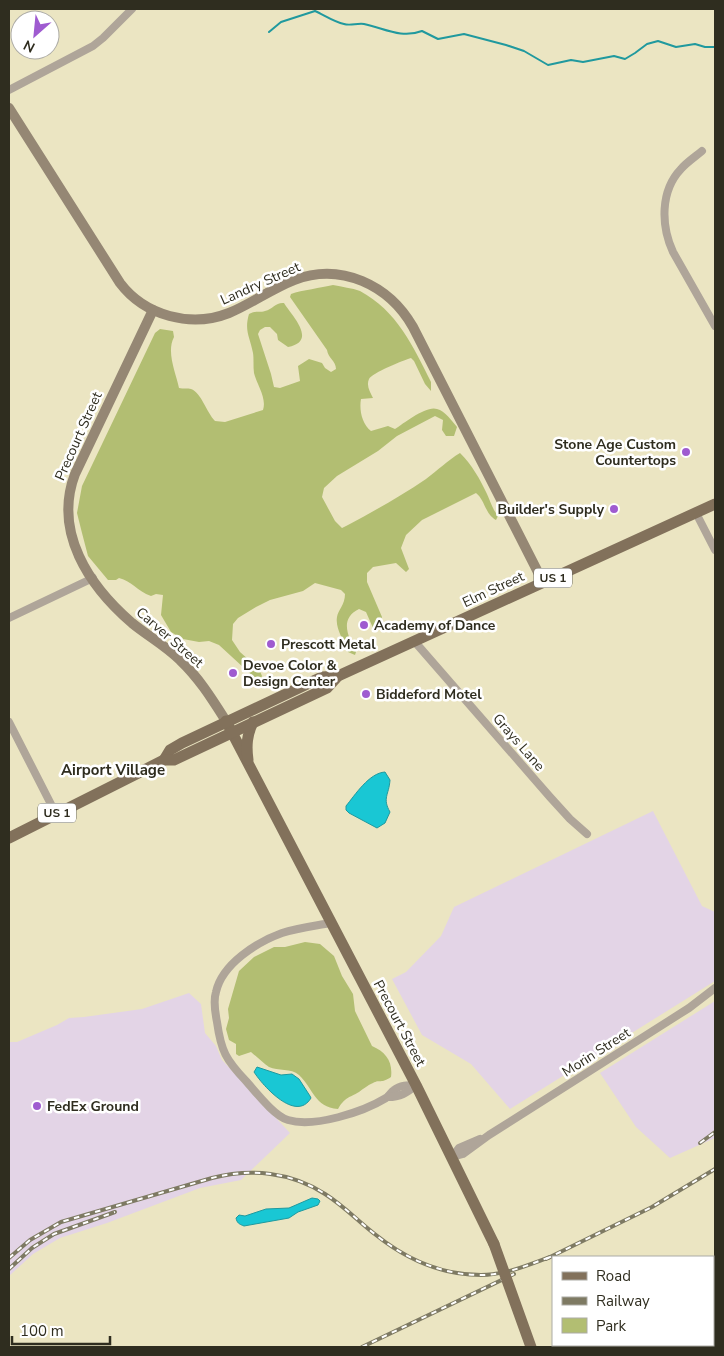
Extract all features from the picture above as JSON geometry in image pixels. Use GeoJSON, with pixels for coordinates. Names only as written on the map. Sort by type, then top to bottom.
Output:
{"type":"FeatureCollection","features":[{"type":"Feature","properties":{"kind":"main road","name":"Elm Street"},"geometry":{"type":"LineString","coordinates":[[164,760],[170,750],[226,721],[322,677],[338,676],[415,642],[715,504]]}},
{"type":"Feature","properties":{"kind":"main road","name":"Elm Street"},"geometry":{"type":"LineString","coordinates":[[9,838],[164,760],[174,760],[328,688],[338,676]]}},
{"type":"Feature","properties":{"kind":"main road","name":"Precourt Street"},"geometry":{"type":"LineString","coordinates":[[226,721],[330,923],[416,1084],[452,1157],[494,1244],[531,1347]]}},
{"type":"Feature","properties":{"kind":"main road"},"geometry":{"type":"LineString","coordinates":[[248,764],[247,741],[253,722]]}},
{"type":"Feature","properties":{"kind":"street"},"geometry":{"type":"LineString","coordinates":[[9,90],[92,46],[103,38],[132,9]]}},
{"type":"Feature","properties":{"kind":"street","name":"Landry Street"},"geometry":{"type":"LineString","coordinates":[[9,108],[120,283],[133,297],[154,310],[181,318],[199,320],[216,317],[235,310],[293,281],[324,274],[353,278],[369,283],[401,308],[413,327],[543,582]]}},
{"type":"Feature","properties":{"kind":"street"},"geometry":{"type":"LineString","coordinates":[[702,151],[683,166],[674,177],[666,199],[665,222],[669,242],[715,326]]}},
{"type":"Feature","properties":{"kind":"street","name":"Precourt Street"},"geometry":{"type":"LineString","coordinates":[[93,578],[80,557],[70,533],[67,511],[69,493],[79,466],[154,310]]}},
{"type":"Feature","properties":{"kind":"street"},"geometry":{"type":"LineString","coordinates":[[696,513],[715,550]]}},
{"type":"Feature","properties":{"kind":"street"},"geometry":{"type":"LineString","coordinates":[[9,618],[93,578]]}},
{"type":"Feature","properties":{"kind":"street","name":"Carver Street"},"geometry":{"type":"LineString","coordinates":[[93,578],[124,616],[188,668],[226,721]]}},
{"type":"Feature","properties":{"kind":"street","name":"Grays Lane"},"geometry":{"type":"LineString","coordinates":[[415,642],[545,791],[587,834]]}},
{"type":"Feature","properties":{"kind":"street"},"geometry":{"type":"LineString","coordinates":[[9,722],[56,814]]}},
{"type":"Feature","properties":{"kind":"street"},"geometry":{"type":"LineString","coordinates":[[330,923],[283,933],[271,938],[249,951],[221,977],[215,994],[220,1043],[224,1054],[235,1069],[276,1112],[287,1120],[304,1122],[336,1117],[388,1097],[397,1097],[408,1093],[416,1084]]}},
{"type":"Feature","properties":{"kind":"street","name":"Morin Street"},"geometry":{"type":"LineString","coordinates":[[452,1157],[463,1154],[489,1135],[689,1008],[715,988]]}},
{"type":"Feature","properties":{"kind":"shaded area"},"geometry":{"type":"Polygon","coordinates":[[[653,811],[702,906],[715,912],[715,981],[510,1109],[471,1064],[422,1035],[392,979],[406,972],[441,936],[454,907],[653,811]]]}},
{"type":"Feature","properties":{"kind":"shaded area"},"geometry":{"type":"Polygon","coordinates":[[[189,993],[201,1004],[205,1033],[216,1046],[222,1060],[290,1133],[241,1180],[200,1188],[107,1223],[60,1238],[33,1254],[9,1276],[9,1042],[17,1042],[69,1018],[142,1009],[189,993]]]}},
{"type":"Feature","properties":{"kind":"shaded area"},"geometry":{"type":"Polygon","coordinates":[[[715,1001],[715,1138],[670,1158],[636,1127],[600,1073],[715,1001]]]}},
{"type":"Feature","properties":{"kind":"green space"},"geometry":{"type":"Polygon","coordinates":[[[333,285],[360,291],[384,309],[403,331],[418,355],[431,382],[431,391],[425,384],[411,358],[371,376],[368,384],[373,398],[361,399],[360,403],[365,425],[371,431],[388,426],[395,429],[416,415],[433,408],[443,412],[457,427],[454,436],[446,436],[442,430],[443,420],[435,416],[397,436],[378,451],[337,476],[324,488],[322,497],[335,521],[342,528],[358,520],[417,485],[460,453],[479,478],[498,516],[496,520],[492,517],[476,493],[422,520],[406,535],[401,548],[409,569],[406,572],[396,563],[373,567],[367,573],[367,582],[382,617],[382,624],[373,628],[366,612],[359,609],[353,613],[347,623],[347,628],[356,652],[355,655],[348,652],[337,626],[338,614],[345,598],[345,594],[341,590],[315,583],[303,591],[270,600],[238,618],[233,624],[232,640],[240,652],[259,669],[262,676],[260,680],[257,680],[219,645],[209,641],[199,642],[183,639],[171,632],[161,615],[163,595],[156,594],[151,596],[142,592],[128,581],[119,578],[108,580],[88,556],[77,513],[82,486],[155,333],[160,329],[173,331],[171,356],[179,388],[195,391],[215,421],[225,422],[263,410],[264,401],[254,373],[253,353],[247,330],[249,314],[265,311],[284,303],[300,328],[301,339],[297,344],[288,347],[278,340],[277,334],[270,327],[265,327],[258,334],[274,387],[280,388],[300,381],[298,366],[309,359],[322,363],[331,372],[336,369],[327,350],[290,297],[291,294],[333,285]]]}},
{"type":"Feature","properties":{"kind":"green space"},"geometry":{"type":"Polygon","coordinates":[[[305,942],[320,944],[334,956],[342,976],[353,994],[355,1011],[372,1046],[385,1054],[391,1067],[391,1077],[367,1086],[345,1100],[338,1109],[330,1108],[319,1101],[304,1080],[296,1073],[269,1067],[251,1052],[239,1056],[236,1054],[236,1044],[229,1040],[226,1029],[229,1018],[228,1009],[239,971],[254,957],[274,947],[285,947],[305,942]]]}},
{"type":"Feature","properties":{"kind":"water"},"geometry":{"type":"Polygon","coordinates":[[[385,772],[390,780],[386,803],[390,812],[385,823],[377,828],[349,813],[346,810],[346,806],[368,780],[379,773],[385,772]]]}},
{"type":"Feature","properties":{"kind":"water"},"geometry":{"type":"Polygon","coordinates":[[[257,1067],[281,1075],[292,1074],[299,1079],[311,1098],[305,1105],[297,1106],[280,1100],[254,1072],[257,1067]]]}},
{"type":"Feature","properties":{"kind":"water"},"geometry":{"type":"Polygon","coordinates":[[[312,1198],[320,1201],[318,1205],[298,1212],[289,1218],[244,1226],[236,1220],[239,1215],[245,1216],[266,1209],[289,1208],[312,1198]]]}},
{"type":"Feature","properties":{"kind":"waterway"},"geometry":{"type":"LineString","coordinates":[[269,32],[281,22],[315,11],[340,23],[349,25],[364,24],[407,34],[422,31],[438,39],[464,34],[524,51],[548,65],[571,60],[583,62],[614,56],[625,59],[647,44],[658,41],[676,47],[695,44],[715,47]]}},
{"type":"Feature","properties":{"kind":"railway"},"geometry":{"type":"LineString","coordinates":[[700,1143],[715,1132]]}},
{"type":"Feature","properties":{"kind":"railway"},"geometry":{"type":"LineString","coordinates":[[552,1256],[652,1207],[715,1169]]}},
{"type":"Feature","properties":{"kind":"railway"},"geometry":{"type":"LineString","coordinates":[[9,1258],[30,1240],[61,1222],[212,1178],[241,1173],[270,1174],[298,1181],[312,1187],[339,1204],[388,1244],[412,1258],[439,1269],[467,1274],[490,1275],[516,1269],[550,1257]]}},
{"type":"Feature","properties":{"kind":"railway"},"geometry":{"type":"LineString","coordinates":[[9,1269],[32,1248],[54,1234],[115,1212]]}},
{"type":"Feature","properties":{"kind":"railway"},"geometry":{"type":"LineString","coordinates":[[546,1259],[552,1256]]}},
{"type":"Feature","properties":{"kind":"railway"},"geometry":{"type":"LineString","coordinates":[[362,1347],[514,1274]]}},
{"type":"Feature","properties":{"kind":"place","name":"Stone Age Custom Countertops"},"geometry":{"type":"Point","coordinates":[686,452]}},
{"type":"Feature","properties":{"kind":"place","name":"Builder's Supply"},"geometry":{"type":"Point","coordinates":[614,509]}},
{"type":"Feature","properties":{"kind":"place","name":"Academy of Dance"},"geometry":{"type":"Point","coordinates":[364,625]}},
{"type":"Feature","properties":{"kind":"place","name":"Prescott Metal"},"geometry":{"type":"Point","coordinates":[271,644]}},
{"type":"Feature","properties":{"kind":"place","name":"Devoe Color & Design Center"},"geometry":{"type":"Point","coordinates":[233,673]}},
{"type":"Feature","properties":{"kind":"place","name":"Biddeford Motel"},"geometry":{"type":"Point","coordinates":[366,694]}},
{"type":"Feature","properties":{"kind":"place","name":"FedEx Ground"},"geometry":{"type":"Point","coordinates":[37,1106]}},
{"type":"Feature","properties":{"kind":"district","name":"Airport Village"},"geometry":{"type":"Point","coordinates":[113,770]}}]}
